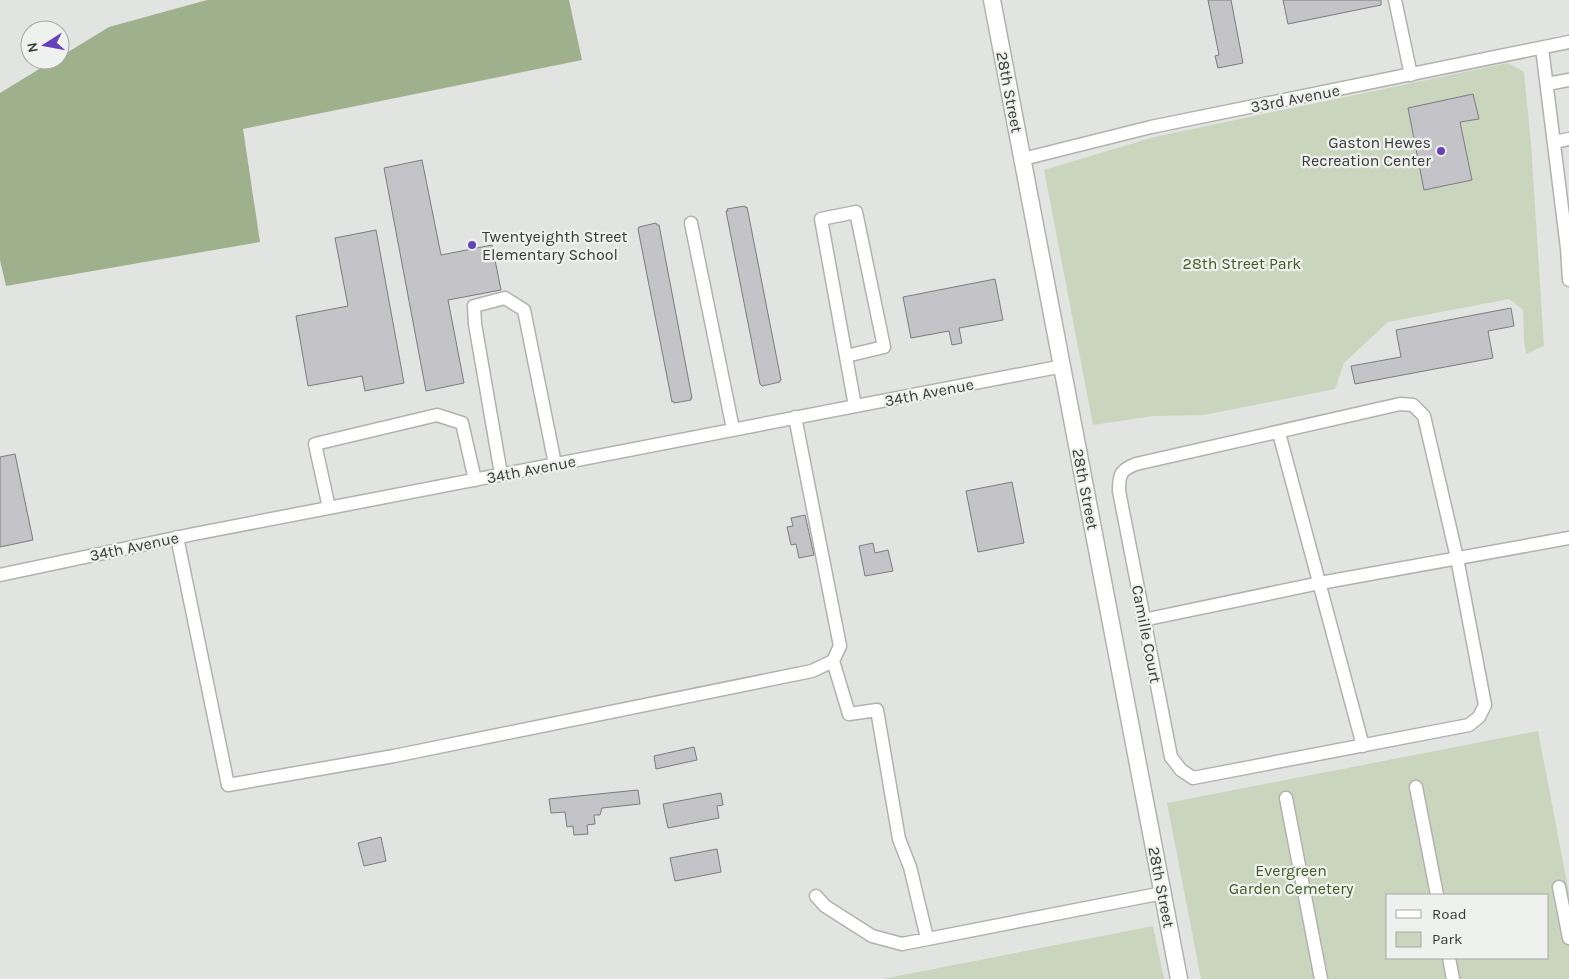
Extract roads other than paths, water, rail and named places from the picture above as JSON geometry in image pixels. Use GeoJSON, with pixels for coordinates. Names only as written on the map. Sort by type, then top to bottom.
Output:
{"type":"FeatureCollection","features":[{"type":"Feature","properties":{"kind":"main road","name":"28th Street"},"geometry":{"type":"LineString","coordinates":[[992,0],[1179,979]]}},
{"type":"Feature","properties":{"kind":"street"},"geometry":{"type":"LineString","coordinates":[[1395,0],[1411,75]]}},
{"type":"Feature","properties":{"kind":"street","name":"33rd Avenue"},"geometry":{"type":"LineString","coordinates":[[1023,159],[1151,127],[1569,42]]}},
{"type":"Feature","properties":{"kind":"street"},"geometry":{"type":"LineString","coordinates":[[1542,48],[1569,280]]}},
{"type":"Feature","properties":{"kind":"street"},"geometry":{"type":"LineString","coordinates":[[1547,84],[1569,80]]}},
{"type":"Feature","properties":{"kind":"street"},"geometry":{"type":"LineString","coordinates":[[1554,142],[1569,139]]}},
{"type":"Feature","properties":{"kind":"street"},"geometry":{"type":"LineString","coordinates":[[846,356],[884,348],[856,212],[821,219],[855,406]]}},
{"type":"Feature","properties":{"kind":"street"},"geometry":{"type":"LineString","coordinates":[[691,222],[734,429]]}},
{"type":"Feature","properties":{"kind":"street"},"geometry":{"type":"LineString","coordinates":[[501,474],[475,324],[474,306],[505,298],[524,310],[555,464]]}},
{"type":"Feature","properties":{"kind":"street","name":"34th Avenue"},"geometry":{"type":"LineString","coordinates":[[0,575],[177,537],[1063,366]]}},
{"type":"Feature","properties":{"kind":"street","name":"Camille Court"},"geometry":{"type":"LineString","coordinates":[[1400,404],[1413,406],[1424,416],[1457,558],[1485,705],[1479,717],[1469,725],[1193,778],[1181,770],[1171,758],[1143,620],[1119,490],[1119,477],[1126,468],[1136,464],[1279,433],[1400,404]]}},
{"type":"Feature","properties":{"kind":"street"},"geometry":{"type":"LineString","coordinates":[[329,508],[315,444],[437,415],[462,423],[475,480]]}},
{"type":"Feature","properties":{"kind":"street"},"geometry":{"type":"LineString","coordinates":[[177,537],[228,785],[394,756],[812,671],[833,661],[840,646],[795,417]]}},
{"type":"Feature","properties":{"kind":"street"},"geometry":{"type":"LineString","coordinates":[[1279,433],[1363,746]]}},
{"type":"Feature","properties":{"kind":"street"},"geometry":{"type":"LineString","coordinates":[[1143,620],[1320,583],[1569,538]]}},
{"type":"Feature","properties":{"kind":"street"},"geometry":{"type":"LineString","coordinates":[[833,661],[849,714],[877,710],[899,839],[910,867],[927,938]]}},
{"type":"Feature","properties":{"kind":"street"},"geometry":{"type":"LineString","coordinates":[[1416,787],[1437,894]]}},
{"type":"Feature","properties":{"kind":"street"},"geometry":{"type":"LineString","coordinates":[[1286,798],[1321,979]]}},
{"type":"Feature","properties":{"kind":"street"},"geometry":{"type":"LineString","coordinates":[[1559,887],[1569,938]]}},
{"type":"Feature","properties":{"kind":"street"},"geometry":{"type":"LineString","coordinates":[[816,896],[825,906],[872,936],[902,944],[1163,893]]}},
{"type":"Feature","properties":{"kind":"street"},"geometry":{"type":"LineString","coordinates":[[1449,959],[1453,979]]}},
{"type":"Feature","properties":{"kind":"place","name":"Gaston Hewes Recreation Center"},"geometry":{"type":"Point","coordinates":[1441,151]}},
{"type":"Feature","properties":{"kind":"place","name":"Twentyeighth Street Elementary School"},"geometry":{"type":"Point","coordinates":[472,245]}},
{"type":"Feature","properties":{"kind":"park label","name":"28th Street Park"},"geometry":{"type":"Point","coordinates":[1242,263]}},
{"type":"Feature","properties":{"kind":"park label","name":"Evergreen Garden Cemetery"},"geometry":{"type":"Point","coordinates":[1291,879]}}]}
